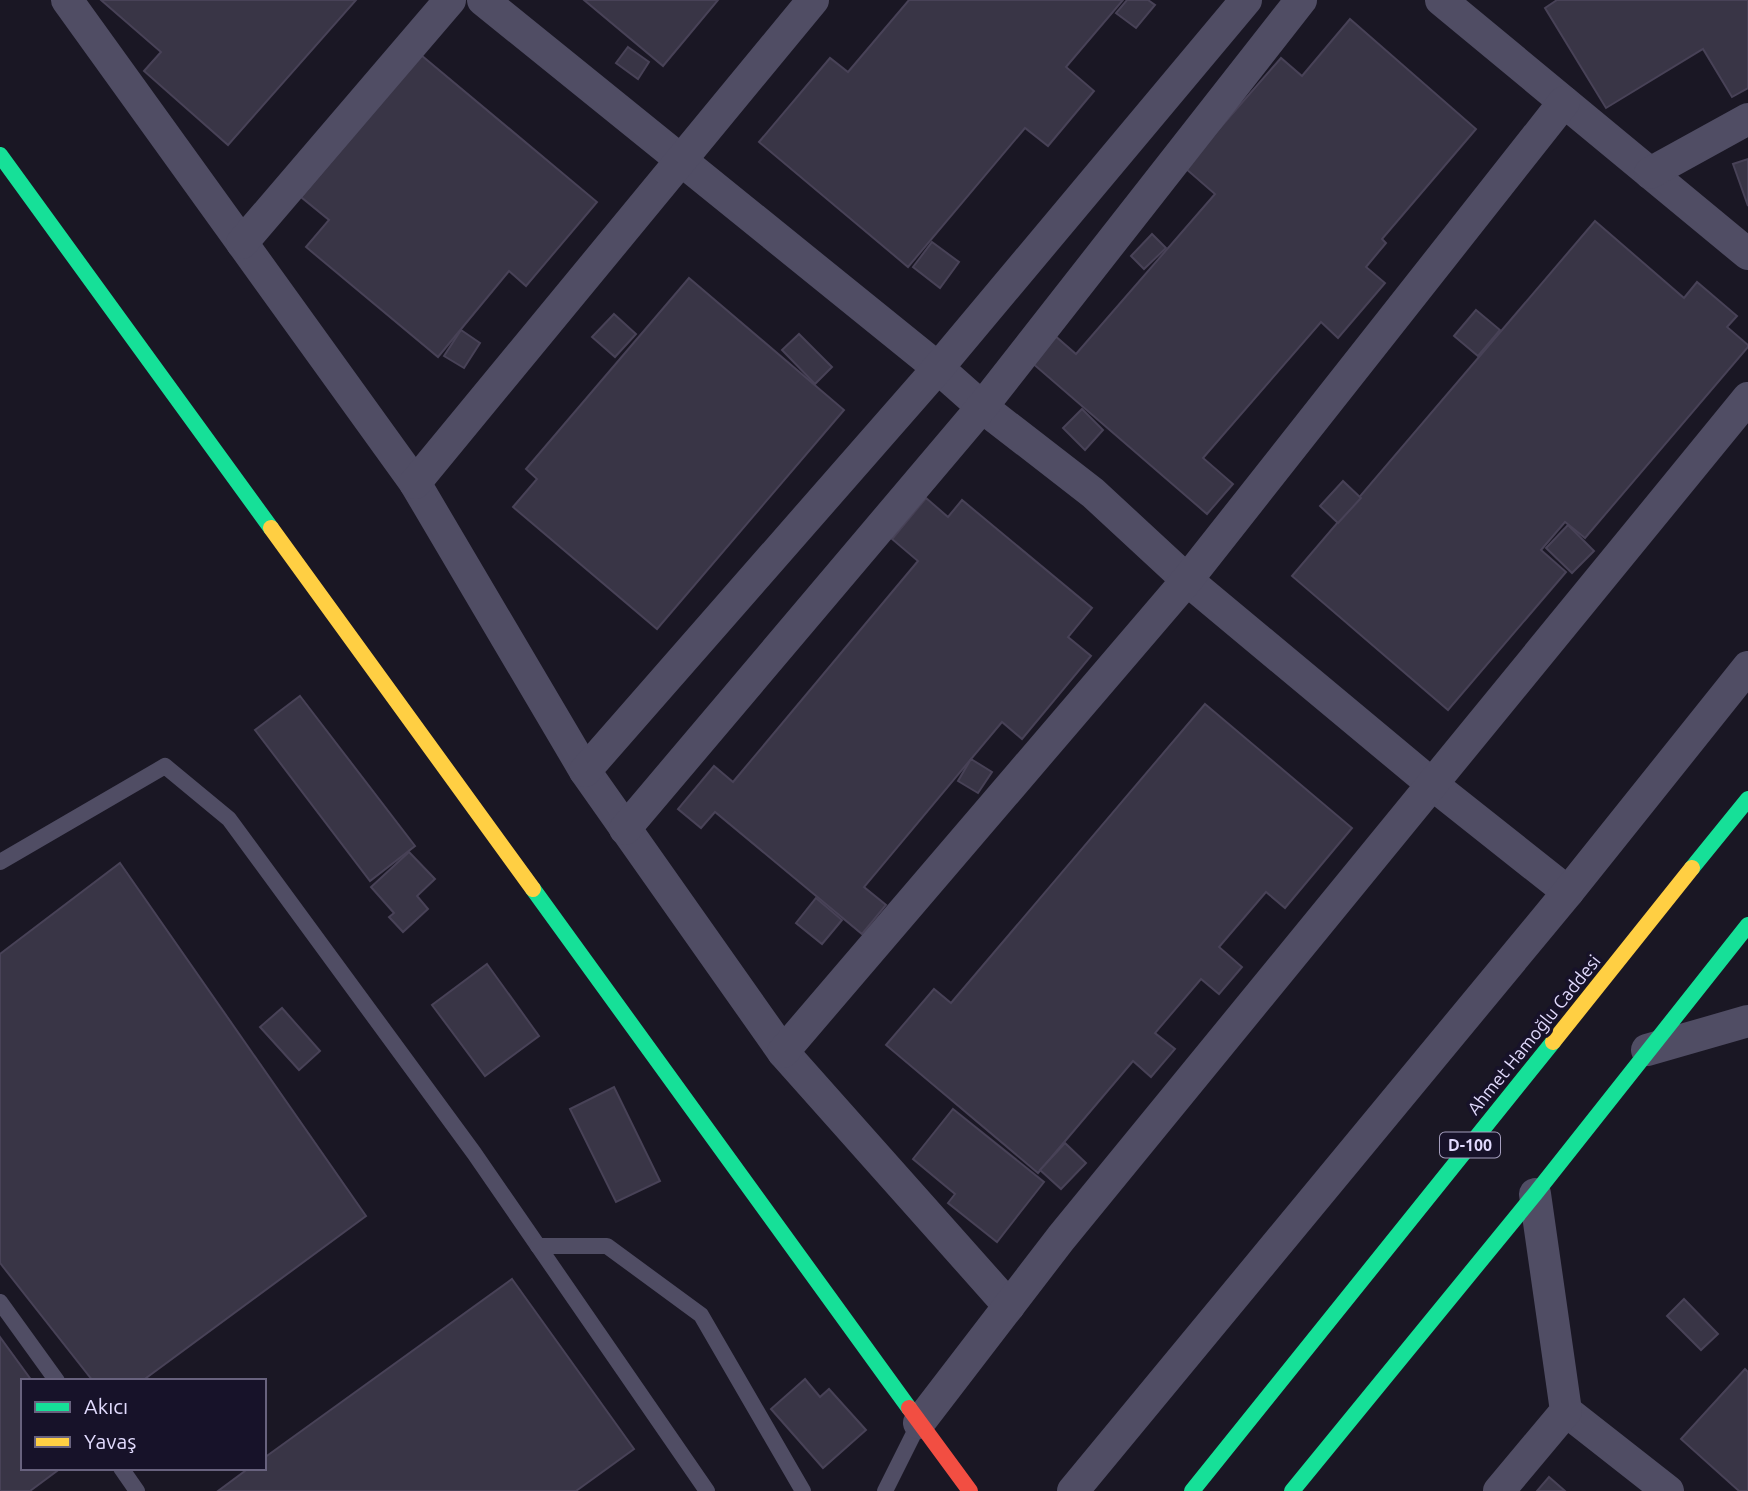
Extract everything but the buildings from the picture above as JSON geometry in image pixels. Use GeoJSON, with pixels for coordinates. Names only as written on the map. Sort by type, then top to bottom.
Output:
{"type":"FeatureCollection","features":[{"type":"Feature","properties":{"kind":"main road"},"geometry":{"type":"LineString","coordinates":[[0,155],[970,1491]]}},
{"type":"Feature","properties":{"kind":"main road","name":"Ahmet Hamoğlu Caddesi"},"geometry":{"type":"LineString","coordinates":[[1192,1491],[1748,799]]}},
{"type":"Feature","properties":{"kind":"main road"},"geometry":{"type":"LineString","coordinates":[[1292,1491],[1535,1195],[1647,1049],[1748,925]]}},
{"type":"Feature","properties":{"kind":"street"},"geometry":{"type":"LineString","coordinates":[[67,0],[415,483],[585,771],[783,1052],[1009,1306]]}},
{"type":"Feature","properties":{"kind":"street"},"geometry":{"type":"LineString","coordinates":[[242,243],[450,0]]}},
{"type":"Feature","properties":{"kind":"street"},"geometry":{"type":"LineString","coordinates":[[483,0],[938,368],[982,407],[1093,493],[1187,580],[1433,785],[1568,892]]}},
{"type":"Feature","properties":{"kind":"street"},"geometry":{"type":"LineString","coordinates":[[415,483],[813,0]]}},
{"type":"Feature","properties":{"kind":"street"},"geometry":{"type":"LineString","coordinates":[[585,771],[938,368],[1246,0]]}},
{"type":"Feature","properties":{"kind":"street"},"geometry":{"type":"LineString","coordinates":[[625,829],[982,407],[1301,0]]}},
{"type":"Feature","properties":{"kind":"street"},"geometry":{"type":"LineString","coordinates":[[1441,0],[1748,254]]}},
{"type":"Feature","properties":{"kind":"street"},"geometry":{"type":"LineString","coordinates":[[783,1052],[1187,580],[1564,102]]}},
{"type":"Feature","properties":{"kind":"street"},"geometry":{"type":"LineString","coordinates":[[1650,173],[1748,119]]}},
{"type":"Feature","properties":{"kind":"street"},"geometry":{"type":"LineString","coordinates":[[919,1423],[1061,1238],[1748,398]]}},
{"type":"Feature","properties":{"kind":"street"},"geometry":{"type":"LineString","coordinates":[[1073,1491],[1568,892],[1748,667]]}},
{"type":"Feature","properties":{"kind":"street"},"geometry":{"type":"LineString","coordinates":[[1647,1049],[1748,1021]]}},
{"type":"Feature","properties":{"kind":"street"},"geometry":{"type":"LineString","coordinates":[[1535,1195],[1566,1411],[1668,1491]]}},
{"type":"Feature","properties":{"kind":"street"},"geometry":{"type":"LineString","coordinates":[[1499,1491],[1566,1411]]}},
{"type":"Feature","properties":{"kind":"lane"},"geometry":{"type":"LineString","coordinates":[[0,862],[165,765],[229,819],[474,1153],[707,1491]]}},
{"type":"Feature","properties":{"kind":"lane"},"geometry":{"type":"LineString","coordinates":[[538,1246],[607,1246],[701,1315],[803,1491]]}},
{"type":"Feature","properties":{"kind":"lane"},"geometry":{"type":"LineString","coordinates":[[0,1303],[56,1379]]}},
{"type":"Feature","properties":{"kind":"lane"},"geometry":{"type":"LineString","coordinates":[[885,1491],[919,1423]]}},
{"type":"Feature","properties":{"kind":"lane"},"geometry":{"type":"LineString","coordinates":[[122,1470],[137,1491]]}},
{"type":"Feature","properties":{"kind":"traffic: fast"},"geometry":{"type":"LineString","coordinates":[[0,155],[271,528]]}},
{"type":"Feature","properties":{"kind":"traffic: fast"},"geometry":{"type":"LineString","coordinates":[[1692,868],[1748,799]]}},
{"type":"Feature","properties":{"kind":"traffic: fast"},"geometry":{"type":"LineString","coordinates":[[533,889],[909,1408]]}},
{"type":"Feature","properties":{"kind":"traffic: fast"},"geometry":{"type":"LineString","coordinates":[[1292,1491],[1535,1194],[1748,925]]}},
{"type":"Feature","properties":{"kind":"traffic: fast"},"geometry":{"type":"LineString","coordinates":[[1192,1491],[1553,1042]]}},
{"type":"Feature","properties":{"kind":"traffic: slow"},"geometry":{"type":"LineString","coordinates":[[271,528],[533,889]]}},
{"type":"Feature","properties":{"kind":"traffic: slow"},"geometry":{"type":"LineString","coordinates":[[1553,1042],[1692,868]]}},
{"type":"Feature","properties":{"kind":"traffic: jam"},"geometry":{"type":"LineString","coordinates":[[909,1408],[970,1491]]}}]}
